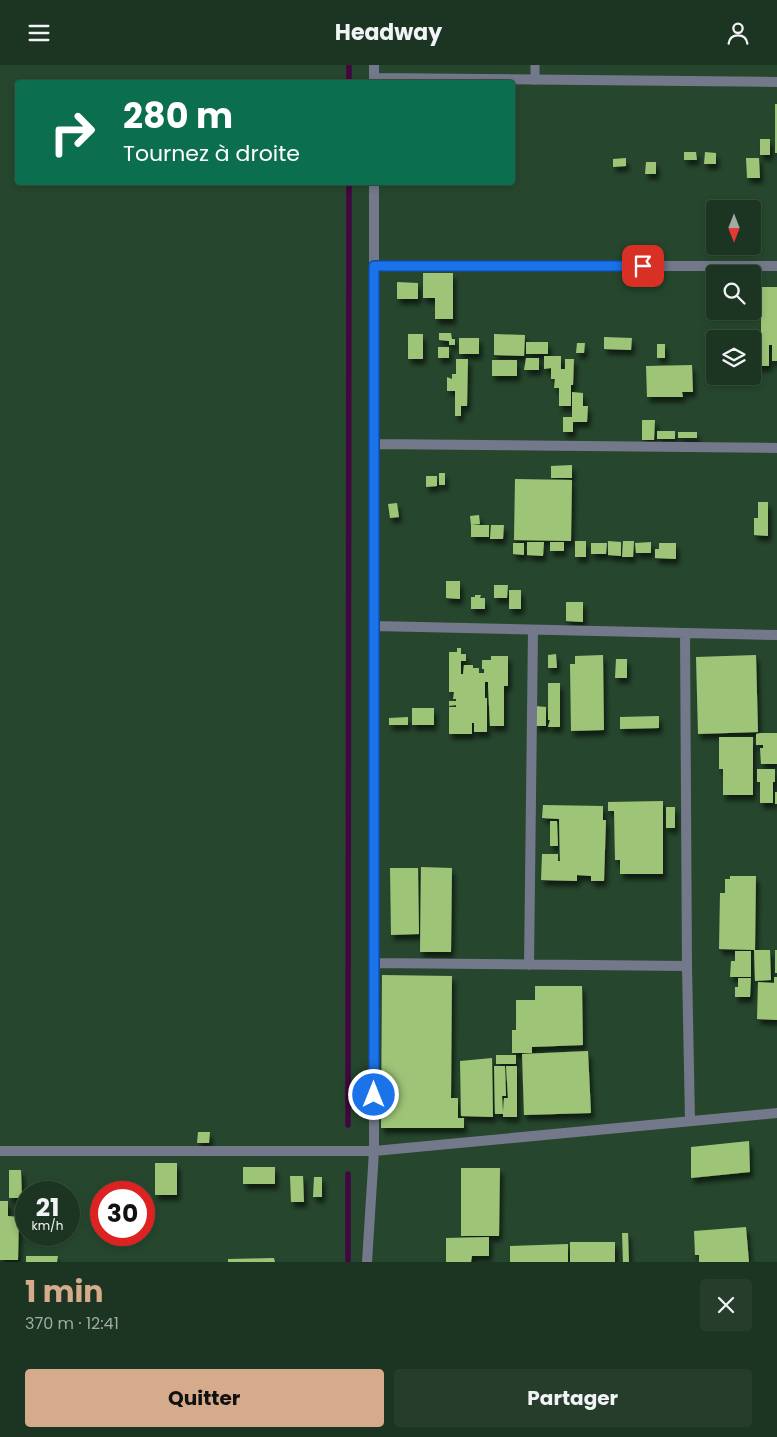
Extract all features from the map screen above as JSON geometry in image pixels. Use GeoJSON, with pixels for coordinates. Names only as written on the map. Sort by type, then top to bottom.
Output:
{"type":"FeatureCollection","features":[{"type":"Feature","properties":{"kind":"street"},"geometry":{"type":"LineString","coordinates":[[374,65],[374,80],[777,82]]}},
{"type":"Feature","properties":{"kind":"street"},"geometry":{"type":"LineString","coordinates":[[367,1262],[374,1151],[374,185]]}},
{"type":"Feature","properties":{"kind":"street"},"geometry":{"type":"LineString","coordinates":[[374,266],[777,266]]}},
{"type":"Feature","properties":{"kind":"street"},"geometry":{"type":"LineString","coordinates":[[374,444],[777,448]]}},
{"type":"Feature","properties":{"kind":"street"},"geometry":{"type":"LineString","coordinates":[[374,627],[777,635]]}},
{"type":"Feature","properties":{"kind":"street"},"geometry":{"type":"LineString","coordinates":[[529,965],[534,630]]}},
{"type":"Feature","properties":{"kind":"street"},"geometry":{"type":"LineString","coordinates":[[685,633],[686,966],[690,1121]]}},
{"type":"Feature","properties":{"kind":"street"},"geometry":{"type":"LineString","coordinates":[[374,963],[686,966]]}},
{"type":"Feature","properties":{"kind":"street"},"geometry":{"type":"LineString","coordinates":[[0,1151],[374,1151],[777,1113]]}},
{"type":"Feature","properties":{"kind":"lane"},"geometry":{"type":"LineString","coordinates":[[535,65],[535,80]]}},
{"type":"Feature","properties":{"kind":"building"},"geometry":{"type":"Polygon","coordinates":[[[775,104],[777,104],[777,153],[775,153],[775,104]]]}},
{"type":"Feature","properties":{"kind":"building"},"geometry":{"type":"Polygon","coordinates":[[[760,139],[770,139],[770,155],[760,155],[760,139]]]}},
{"type":"Feature","properties":{"kind":"building"},"geometry":{"type":"Polygon","coordinates":[[[684,152],[696,152],[697,160],[684,160],[684,152]]]}},
{"type":"Feature","properties":{"kind":"building"},"geometry":{"type":"Polygon","coordinates":[[[705,152],[716,153],[716,164],[704,164],[705,152]]]}},
{"type":"Feature","properties":{"kind":"building"},"geometry":{"type":"Polygon","coordinates":[[[626,158],[626,166],[613,167],[613,159],[626,158]]]}},
{"type":"Feature","properties":{"kind":"building"},"geometry":{"type":"Polygon","coordinates":[[[746,158],[759,158],[760,178],[747,178],[746,158]]]}},
{"type":"Feature","properties":{"kind":"building"},"geometry":{"type":"Polygon","coordinates":[[[646,162],[656,162],[656,174],[645,174],[646,162]]]}},
{"type":"Feature","properties":{"kind":"building"},"geometry":{"type":"Polygon","coordinates":[[[423,273],[453,273],[453,319],[435,319],[435,298],[423,298],[423,273]]]}},
{"type":"Feature","properties":{"kind":"building"},"geometry":{"type":"Polygon","coordinates":[[[397,282],[418,283],[418,299],[397,299],[397,282]]]}},
{"type":"Feature","properties":{"kind":"building"},"geometry":{"type":"Polygon","coordinates":[[[761,287],[777,287],[777,361],[772,361],[772,345],[769,345],[769,366],[761,366],[761,287]]]}},
{"type":"Feature","properties":{"kind":"building"},"geometry":{"type":"Polygon","coordinates":[[[439,333],[451,333],[452,339],[455,339],[455,345],[449,345],[449,341],[439,340],[439,333]]]}},
{"type":"Feature","properties":{"kind":"building"},"geometry":{"type":"Polygon","coordinates":[[[408,334],[423,334],[423,359],[408,359],[408,334]]]}},
{"type":"Feature","properties":{"kind":"building"},"geometry":{"type":"Polygon","coordinates":[[[494,334],[525,335],[524,356],[494,355],[494,334]]]}},
{"type":"Feature","properties":{"kind":"building"},"geometry":{"type":"Polygon","coordinates":[[[604,337],[632,338],[631,350],[604,349],[604,337]]]}},
{"type":"Feature","properties":{"kind":"building"},"geometry":{"type":"Polygon","coordinates":[[[459,338],[479,338],[479,354],[459,354],[459,338]]]}},
{"type":"Feature","properties":{"kind":"building"},"geometry":{"type":"Polygon","coordinates":[[[526,342],[548,342],[548,354],[526,354],[526,342]]]}},
{"type":"Feature","properties":{"kind":"building"},"geometry":{"type":"Polygon","coordinates":[[[577,343],[585,343],[584,353],[576,353],[577,343]]]}},
{"type":"Feature","properties":{"kind":"building"},"geometry":{"type":"Polygon","coordinates":[[[657,344],[665,344],[665,358],[657,358],[657,344]]]}},
{"type":"Feature","properties":{"kind":"building"},"geometry":{"type":"Polygon","coordinates":[[[438,347],[449,347],[449,358],[438,358],[438,347]]]}},
{"type":"Feature","properties":{"kind":"building"},"geometry":{"type":"Polygon","coordinates":[[[544,356],[561,356],[561,369],[565,369],[565,359],[574,359],[571,406],[559,406],[559,388],[554,388],[555,379],[551,379],[551,368],[544,369],[544,356]]]}},
{"type":"Feature","properties":{"kind":"building"},"geometry":{"type":"Polygon","coordinates":[[[526,358],[539,358],[539,370],[524,370],[526,358]]]}},
{"type":"Feature","properties":{"kind":"building"},"geometry":{"type":"Polygon","coordinates":[[[456,359],[468,359],[467,406],[461,406],[461,416],[455,416],[455,391],[447,391],[447,377],[452,379],[452,374],[456,374],[456,359]]]}},
{"type":"Feature","properties":{"kind":"building"},"geometry":{"type":"Polygon","coordinates":[[[492,360],[517,360],[517,376],[492,376],[492,360]]]}},
{"type":"Feature","properties":{"kind":"building"},"geometry":{"type":"Polygon","coordinates":[[[692,365],[693,392],[682,392],[683,397],[647,397],[646,366],[692,365]]]}},
{"type":"Feature","properties":{"kind":"building"},"geometry":{"type":"Polygon","coordinates":[[[572,392],[583,393],[583,406],[588,406],[587,422],[573,422],[573,432],[563,432],[563,417],[572,417],[572,392]]]}},
{"type":"Feature","properties":{"kind":"building"},"geometry":{"type":"Polygon","coordinates":[[[642,420],[655,420],[654,440],[642,440],[642,420]]]}},
{"type":"Feature","properties":{"kind":"building"},"geometry":{"type":"Polygon","coordinates":[[[657,431],[675,431],[675,439],[657,439],[657,431]]]}},
{"type":"Feature","properties":{"kind":"building"},"geometry":{"type":"Polygon","coordinates":[[[678,432],[697,432],[697,438],[678,438],[678,432]]]}},
{"type":"Feature","properties":{"kind":"building"},"geometry":{"type":"Polygon","coordinates":[[[572,465],[572,478],[551,478],[551,466],[572,465]]]}},
{"type":"Feature","properties":{"kind":"building"},"geometry":{"type":"Polygon","coordinates":[[[439,473],[445,473],[445,485],[439,485],[439,473]]]}},
{"type":"Feature","properties":{"kind":"building"},"geometry":{"type":"Polygon","coordinates":[[[426,476],[437,476],[437,486],[426,487],[426,476]]]}},
{"type":"Feature","properties":{"kind":"building"},"geometry":{"type":"Polygon","coordinates":[[[515,479],[572,480],[571,541],[514,540],[515,479]]]}},
{"type":"Feature","properties":{"kind":"building"},"geometry":{"type":"Polygon","coordinates":[[[758,502],[768,502],[768,536],[754,535],[754,518],[758,518],[758,502]]]}},
{"type":"Feature","properties":{"kind":"building"},"geometry":{"type":"Polygon","coordinates":[[[397,503],[399,517],[390,518],[388,504],[397,503]]]}},
{"type":"Feature","properties":{"kind":"building"},"geometry":{"type":"Polygon","coordinates":[[[479,515],[480,524],[471,525],[470,516],[479,515]]]}},
{"type":"Feature","properties":{"kind":"building"},"geometry":{"type":"Polygon","coordinates":[[[471,525],[489,525],[489,537],[471,537],[471,525]]]}},
{"type":"Feature","properties":{"kind":"building"},"geometry":{"type":"Polygon","coordinates":[[[491,525],[504,525],[503,539],[490,539],[491,525]]]}},
{"type":"Feature","properties":{"kind":"building"},"geometry":{"type":"Polygon","coordinates":[[[575,541],[586,541],[586,557],[575,557],[575,541]]]}},
{"type":"Feature","properties":{"kind":"building"},"geometry":{"type":"Polygon","coordinates":[[[608,541],[621,542],[621,556],[608,555],[608,541]]]}},
{"type":"Feature","properties":{"kind":"building"},"geometry":{"type":"Polygon","coordinates":[[[623,541],[634,541],[633,557],[622,557],[623,541]]]}},
{"type":"Feature","properties":{"kind":"building"},"geometry":{"type":"Polygon","coordinates":[[[527,542],[544,542],[543,556],[527,555],[527,542]]]}},
{"type":"Feature","properties":{"kind":"building"},"geometry":{"type":"Polygon","coordinates":[[[550,542],[564,542],[564,551],[550,551],[550,542]]]}},
{"type":"Feature","properties":{"kind":"building"},"geometry":{"type":"Polygon","coordinates":[[[651,542],[651,553],[636,553],[635,543],[651,542]]]}},
{"type":"Feature","properties":{"kind":"building"},"geometry":{"type":"Polygon","coordinates":[[[513,543],[524,543],[524,555],[513,554],[513,543]]]}},
{"type":"Feature","properties":{"kind":"building"},"geometry":{"type":"Polygon","coordinates":[[[591,543],[607,543],[606,554],[591,554],[591,543]]]}},
{"type":"Feature","properties":{"kind":"building"},"geometry":{"type":"Polygon","coordinates":[[[659,543],[676,543],[676,559],[655,558],[655,549],[659,549],[659,543]]]}},
{"type":"Feature","properties":{"kind":"building"},"geometry":{"type":"Polygon","coordinates":[[[446,581],[460,581],[460,599],[446,598],[446,581]]]}},
{"type":"Feature","properties":{"kind":"building"},"geometry":{"type":"Polygon","coordinates":[[[494,585],[508,585],[507,598],[494,598],[494,585]]]}},
{"type":"Feature","properties":{"kind":"building"},"geometry":{"type":"Polygon","coordinates":[[[509,590],[521,590],[521,609],[509,609],[509,590]]]}},
{"type":"Feature","properties":{"kind":"building"},"geometry":{"type":"Polygon","coordinates":[[[475,595],[481,595],[480,598],[485,598],[485,609],[471,609],[471,597],[475,597],[475,595]]]}},
{"type":"Feature","properties":{"kind":"building"},"geometry":{"type":"Polygon","coordinates":[[[566,602],[583,602],[583,622],[566,621],[566,602]]]}},
{"type":"Feature","properties":{"kind":"building"},"geometry":{"type":"Polygon","coordinates":[[[457,648],[461,648],[461,654],[466,654],[466,661],[461,661],[461,674],[463,674],[464,665],[473,665],[473,668],[479,668],[479,673],[484,673],[482,660],[491,660],[491,656],[508,656],[508,686],[504,686],[504,726],[490,726],[488,682],[485,682],[487,732],[474,732],[474,723],[472,723],[472,734],[449,734],[449,707],[456,707],[456,705],[449,706],[449,701],[456,701],[456,699],[453,699],[454,692],[449,692],[449,652],[457,652],[457,648]]]}},
{"type":"Feature","properties":{"kind":"building"},"geometry":{"type":"Polygon","coordinates":[[[556,654],[557,668],[548,668],[548,655],[556,654]]]}},
{"type":"Feature","properties":{"kind":"building"},"geometry":{"type":"Polygon","coordinates":[[[603,655],[604,730],[571,731],[570,664],[575,664],[575,656],[603,655]]]}},
{"type":"Feature","properties":{"kind":"building"},"geometry":{"type":"Polygon","coordinates":[[[756,655],[758,732],[698,734],[696,657],[756,655]]]}},
{"type":"Feature","properties":{"kind":"building"},"geometry":{"type":"Polygon","coordinates":[[[616,659],[627,659],[627,678],[615,678],[616,659]]]}},
{"type":"Feature","properties":{"kind":"building"},"geometry":{"type":"Polygon","coordinates":[[[548,683],[560,683],[560,727],[548,727],[550,720],[548,720],[548,683]]]}},
{"type":"Feature","properties":{"kind":"building"},"geometry":{"type":"Polygon","coordinates":[[[535,706],[546,707],[546,726],[535,726],[535,706]]]}},
{"type":"Feature","properties":{"kind":"building"},"geometry":{"type":"Polygon","coordinates":[[[412,708],[434,708],[434,725],[412,725],[412,708]]]}},
{"type":"Feature","properties":{"kind":"building"},"geometry":{"type":"Polygon","coordinates":[[[659,716],[659,728],[620,729],[620,717],[659,716]]]}},
{"type":"Feature","properties":{"kind":"building"},"geometry":{"type":"Polygon","coordinates":[[[408,717],[408,725],[389,725],[389,718],[408,717]]]}},
{"type":"Feature","properties":{"kind":"building"},"geometry":{"type":"Polygon","coordinates":[[[777,733],[777,764],[761,764],[760,748],[763,748],[763,745],[756,745],[756,734],[777,733]]]}},
{"type":"Feature","properties":{"kind":"building"},"geometry":{"type":"Polygon","coordinates":[[[719,737],[753,737],[753,795],[723,795],[723,769],[719,769],[719,737]]]}},
{"type":"Feature","properties":{"kind":"building"},"geometry":{"type":"Polygon","coordinates":[[[757,769],[775,769],[773,803],[760,803],[760,782],[757,782],[757,769]]]}},
{"type":"Feature","properties":{"kind":"building"},"geometry":{"type":"Polygon","coordinates":[[[775,792],[777,792],[777,804],[775,804],[775,792]]]}},
{"type":"Feature","properties":{"kind":"building"},"geometry":{"type":"Polygon","coordinates":[[[663,801],[663,874],[620,874],[620,860],[615,860],[614,811],[608,811],[608,802],[663,801]]]}},
{"type":"Feature","properties":{"kind":"building"},"geometry":{"type":"Polygon","coordinates":[[[543,805],[603,806],[603,820],[606,820],[604,881],[591,881],[591,876],[577,875],[577,881],[541,880],[542,854],[558,854],[558,861],[560,861],[559,819],[542,818],[543,805]]]}},
{"type":"Feature","properties":{"kind":"building"},"geometry":{"type":"Polygon","coordinates":[[[666,807],[675,807],[675,828],[666,828],[666,807]]]}},
{"type":"Feature","properties":{"kind":"building"},"geometry":{"type":"Polygon","coordinates":[[[550,821],[557,821],[558,846],[550,846],[550,821]]]}},
{"type":"Feature","properties":{"kind":"building"},"geometry":{"type":"Polygon","coordinates":[[[421,867],[452,868],[451,952],[420,952],[421,867]]]}},
{"type":"Feature","properties":{"kind":"building"},"geometry":{"type":"Polygon","coordinates":[[[390,868],[418,868],[419,934],[391,935],[390,868]]]}},
{"type":"Feature","properties":{"kind":"building"},"geometry":{"type":"Polygon","coordinates":[[[730,876],[756,876],[755,950],[719,949],[720,893],[725,893],[725,879],[730,879],[730,876]]]}},
{"type":"Feature","properties":{"kind":"building"},"geometry":{"type":"Polygon","coordinates":[[[754,950],[770,950],[771,980],[755,981],[754,950]]]}},
{"type":"Feature","properties":{"kind":"building"},"geometry":{"type":"Polygon","coordinates":[[[775,950],[777,950],[777,973],[775,973],[775,950]]]}},
{"type":"Feature","properties":{"kind":"building"},"geometry":{"type":"Polygon","coordinates":[[[735,951],[751,951],[751,977],[730,977],[731,961],[735,961],[735,951]]]}},
{"type":"Feature","properties":{"kind":"building"},"geometry":{"type":"Polygon","coordinates":[[[382,975],[452,976],[451,1098],[458,1098],[458,1118],[464,1118],[464,1128],[381,1128],[382,975]]]}},
{"type":"Feature","properties":{"kind":"building"},"geometry":{"type":"Polygon","coordinates":[[[774,977],[777,977],[777,1020],[757,1019],[758,982],[774,983],[774,977]]]}},
{"type":"Feature","properties":{"kind":"building"},"geometry":{"type":"Polygon","coordinates":[[[738,978],[751,978],[750,997],[735,997],[735,987],[738,987],[738,978]]]}},
{"type":"Feature","properties":{"kind":"building"},"geometry":{"type":"Polygon","coordinates":[[[535,986],[582,986],[583,1045],[532,1047],[532,1053],[512,1053],[512,1030],[516,1030],[516,1000],[535,1000],[535,986]]]}},
{"type":"Feature","properties":{"kind":"building"},"geometry":{"type":"Polygon","coordinates":[[[588,1051],[591,1113],[524,1115],[522,1054],[588,1051]]]}},
{"type":"Feature","properties":{"kind":"building"},"geometry":{"type":"Polygon","coordinates":[[[496,1055],[516,1055],[516,1064],[496,1064],[496,1055]]]}},
{"type":"Feature","properties":{"kind":"building"},"geometry":{"type":"Polygon","coordinates":[[[492,1058],[493,1117],[461,1116],[460,1061],[492,1058]]]}},
{"type":"Feature","properties":{"kind":"building"},"geometry":{"type":"Polygon","coordinates":[[[494,1066],[505,1066],[506,1096],[502,1096],[503,1112],[504,1098],[508,1098],[506,1066],[517,1066],[517,1117],[503,1117],[503,1114],[495,1114],[494,1066]]]}},
{"type":"Feature","properties":{"kind":"building"},"geometry":{"type":"Polygon","coordinates":[[[198,1132],[210,1132],[209,1143],[197,1143],[198,1132]]]}},
{"type":"Feature","properties":{"kind":"building"},"geometry":{"type":"Polygon","coordinates":[[[749,1141],[750,1172],[691,1178],[691,1147],[749,1141]]]}},
{"type":"Feature","properties":{"kind":"building"},"geometry":{"type":"Polygon","coordinates":[[[155,1163],[177,1163],[177,1195],[155,1195],[155,1163]]]}},
{"type":"Feature","properties":{"kind":"building"},"geometry":{"type":"Polygon","coordinates":[[[243,1167],[275,1167],[275,1184],[243,1184],[243,1167]]]}},
{"type":"Feature","properties":{"kind":"building"},"geometry":{"type":"Polygon","coordinates":[[[461,1168],[500,1168],[499,1236],[461,1236],[461,1168]]]}},
{"type":"Feature","properties":{"kind":"building"},"geometry":{"type":"Polygon","coordinates":[[[9,1170],[21,1170],[21,1181],[15,1181],[15,1198],[9,1198],[9,1170]]]}},
{"type":"Feature","properties":{"kind":"building"},"geometry":{"type":"Polygon","coordinates":[[[290,1176],[303,1176],[304,1202],[291,1202],[290,1176]]]}},
{"type":"Feature","properties":{"kind":"building"},"geometry":{"type":"Polygon","coordinates":[[[314,1177],[322,1177],[322,1197],[313,1197],[314,1177]]]}},
{"type":"Feature","properties":{"kind":"building"},"geometry":{"type":"Polygon","coordinates":[[[0,1201],[8,1201],[8,1216],[15,1217],[15,1246],[18,1246],[18,1260],[0,1260],[0,1201]]]}},
{"type":"Feature","properties":{"kind":"building"},"geometry":{"type":"Polygon","coordinates":[[[746,1227],[749,1262],[699,1262],[699,1255],[695,1255],[694,1231],[746,1227]]]}},
{"type":"Feature","properties":{"kind":"building"},"geometry":{"type":"Polygon","coordinates":[[[622,1233],[628,1233],[629,1262],[623,1262],[622,1233]]]}},
{"type":"Feature","properties":{"kind":"building"},"geometry":{"type":"Polygon","coordinates":[[[489,1237],[489,1256],[472,1256],[471,1262],[446,1262],[446,1238],[489,1237]]]}},
{"type":"Feature","properties":{"kind":"building"},"geometry":{"type":"Polygon","coordinates":[[[570,1242],[615,1242],[615,1262],[570,1262],[570,1242]]]}},
{"type":"Feature","properties":{"kind":"building"},"geometry":{"type":"Polygon","coordinates":[[[568,1244],[568,1262],[510,1262],[510,1246],[568,1244]]]}},
{"type":"Feature","properties":{"kind":"building"},"geometry":{"type":"Polygon","coordinates":[[[26,1256],[58,1256],[57,1262],[26,1262],[26,1256]]]}},
{"type":"Feature","properties":{"kind":"building"},"geometry":{"type":"Polygon","coordinates":[[[274,1258],[275,1262],[228,1262],[228,1259],[274,1258]]]}},
{"type":"Feature","properties":{"kind":"waterway"},"geometry":{"type":"LineString","coordinates":[[349,65],[349,80]]}},
{"type":"Feature","properties":{"kind":"waterway"},"geometry":{"type":"LineString","coordinates":[[348,1125],[349,185]]}},
{"type":"Feature","properties":{"kind":"waterway"},"geometry":{"type":"LineString","coordinates":[[348,1174],[348,1262]]}},
{"type":"Feature","properties":{"kind":"route"},"geometry":{"type":"LineString","coordinates":[[374,1095],[374,266],[643,266]]}}]}
